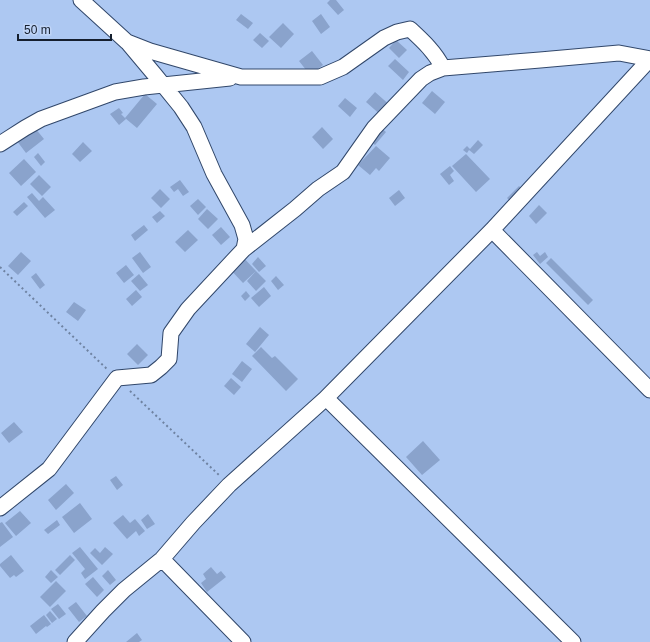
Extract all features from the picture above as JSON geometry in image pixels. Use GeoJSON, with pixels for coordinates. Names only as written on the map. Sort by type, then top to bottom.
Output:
{"type":"FeatureCollection","features":[{"type":"Feature","properties":{"kind":"street"},"geometry":{"type":"LineString","coordinates":[[81,0],[127,42],[182,107],[194,127],[214,174],[242,226],[246,239],[244,249]]}},
{"type":"Feature","properties":{"kind":"street"},"geometry":{"type":"LineString","coordinates":[[0,144],[42,119],[115,92],[163,84],[241,77],[320,77],[343,67],[384,38],[410,29],[438,58],[443,68]]}},
{"type":"Feature","properties":{"kind":"street"},"geometry":{"type":"LineString","coordinates":[[127,42],[150,52],[241,77]]}},
{"type":"Feature","properties":{"kind":"street"},"geometry":{"type":"LineString","coordinates":[[0,508],[49,469],[117,378],[151,375],[169,359],[171,333],[179,320],[188,310],[244,249],[318,189],[343,172],[374,128],[421,79],[430,73],[443,68],[619,53],[650,59]]}},
{"type":"Feature","properties":{"kind":"street"},"geometry":{"type":"LineString","coordinates":[[75,642],[124,590],[162,559],[229,485],[326,398],[492,230],[650,59]]}},
{"type":"Feature","properties":{"kind":"street"},"geometry":{"type":"LineString","coordinates":[[492,230],[650,390]]}},
{"type":"Feature","properties":{"kind":"street"},"geometry":{"type":"LineString","coordinates":[[326,398],[573,642]]}},
{"type":"Feature","properties":{"kind":"street"},"geometry":{"type":"LineString","coordinates":[[162,559],[243,642]]}},
{"type":"Feature","properties":{"kind":"building"},"geometry":{"type":"Polygon","coordinates":[[[330,0],[336,0],[344,10],[338,15],[327,3],[330,0]]]}},
{"type":"Feature","properties":{"kind":"building"},"geometry":{"type":"Polygon","coordinates":[[[241,14],[253,23],[248,29],[236,20],[241,14]]]}},
{"type":"Feature","properties":{"kind":"building"},"geometry":{"type":"Polygon","coordinates":[[[321,14],[330,27],[321,34],[312,21],[321,14]]]}},
{"type":"Feature","properties":{"kind":"building"},"geometry":{"type":"Polygon","coordinates":[[[283,23],[294,34],[281,48],[269,37],[283,23]]]}},
{"type":"Feature","properties":{"kind":"building"},"geometry":{"type":"Polygon","coordinates":[[[260,33],[269,41],[262,48],[253,40],[260,33]]]}},
{"type":"Feature","properties":{"kind":"building"},"geometry":{"type":"Polygon","coordinates":[[[396,40],[407,50],[399,58],[389,48],[396,40]]]}},
{"type":"Feature","properties":{"kind":"building"},"geometry":{"type":"Polygon","coordinates":[[[312,51],[323,65],[310,75],[299,61],[312,51]]]}},
{"type":"Feature","properties":{"kind":"building"},"geometry":{"type":"Polygon","coordinates":[[[395,59],[409,72],[403,80],[388,66],[395,59]]]}},
{"type":"Feature","properties":{"kind":"building"},"geometry":{"type":"Polygon","coordinates":[[[432,91],[445,102],[435,114],[422,103],[432,91]]]}},
{"type":"Feature","properties":{"kind":"building"},"geometry":{"type":"Polygon","coordinates":[[[375,92],[392,107],[383,117],[366,102],[375,92]]]}},
{"type":"Feature","properties":{"kind":"building"},"geometry":{"type":"Polygon","coordinates":[[[145,94],[157,104],[137,128],[125,118],[145,94]]]}},
{"type":"Feature","properties":{"kind":"building"},"geometry":{"type":"Polygon","coordinates":[[[345,98],[357,108],[350,117],[338,106],[345,98]]]}},
{"type":"Feature","properties":{"kind":"building"},"geometry":{"type":"Polygon","coordinates":[[[119,108],[123,113],[121,114],[126,119],[119,125],[110,114],[119,108]]]}},
{"type":"Feature","properties":{"kind":"building"},"geometry":{"type":"Polygon","coordinates":[[[322,127],[333,139],[323,149],[312,137],[322,127]]]}},
{"type":"Feature","properties":{"kind":"building"},"geometry":{"type":"Polygon","coordinates":[[[380,127],[386,132],[375,145],[369,139],[380,127]]]}},
{"type":"Feature","properties":{"kind":"building"},"geometry":{"type":"Polygon","coordinates":[[[35,128],[44,139],[26,153],[17,141],[35,128]]]}},
{"type":"Feature","properties":{"kind":"building"},"geometry":{"type":"Polygon","coordinates":[[[478,140],[483,145],[474,154],[469,150],[467,153],[463,150],[467,146],[470,149],[478,140]]]}},
{"type":"Feature","properties":{"kind":"building"},"geometry":{"type":"Polygon","coordinates":[[[83,142],[92,151],[80,162],[72,154],[83,142]]]}},
{"type":"Feature","properties":{"kind":"building"},"geometry":{"type":"Polygon","coordinates":[[[376,146],[390,158],[379,171],[376,168],[370,175],[358,165],[376,146]]]}},
{"type":"Feature","properties":{"kind":"building"},"geometry":{"type":"Polygon","coordinates":[[[38,153],[45,162],[41,166],[34,157],[38,153]]]}},
{"type":"Feature","properties":{"kind":"building"},"geometry":{"type":"Polygon","coordinates":[[[466,154],[490,179],[476,192],[452,166],[466,154]]]}},
{"type":"Feature","properties":{"kind":"building"},"geometry":{"type":"Polygon","coordinates":[[[24,159],[36,172],[21,186],[9,173],[24,159]]]}},
{"type":"Feature","properties":{"kind":"building"},"geometry":{"type":"Polygon","coordinates":[[[450,166],[454,171],[450,175],[454,181],[449,185],[440,174],[450,166]]]}},
{"type":"Feature","properties":{"kind":"building"},"geometry":{"type":"Polygon","coordinates":[[[39,175],[51,187],[42,196],[30,184],[39,175]]]}},
{"type":"Feature","properties":{"kind":"building"},"geometry":{"type":"Polygon","coordinates":[[[180,180],[189,192],[183,196],[178,189],[174,192],[170,187],[180,180]]]}},
{"type":"Feature","properties":{"kind":"building"},"geometry":{"type":"Polygon","coordinates":[[[519,186],[525,192],[513,204],[507,198],[519,186]]]}},
{"type":"Feature","properties":{"kind":"building"},"geometry":{"type":"Polygon","coordinates":[[[160,189],[170,199],[161,208],[151,198],[160,189]]]}},
{"type":"Feature","properties":{"kind":"building"},"geometry":{"type":"Polygon","coordinates":[[[399,190],[405,198],[395,206],[389,198],[399,190]]]}},
{"type":"Feature","properties":{"kind":"building"},"geometry":{"type":"Polygon","coordinates":[[[32,193],[39,201],[43,197],[55,210],[45,218],[27,197],[32,193]]]}},
{"type":"Feature","properties":{"kind":"building"},"geometry":{"type":"Polygon","coordinates":[[[198,199],[206,207],[198,215],[190,206],[198,199]]]}},
{"type":"Feature","properties":{"kind":"building"},"geometry":{"type":"Polygon","coordinates":[[[24,202],[28,206],[17,216],[13,212],[24,202]]]}},
{"type":"Feature","properties":{"kind":"building"},"geometry":{"type":"Polygon","coordinates":[[[539,205],[547,213],[536,224],[529,216],[539,205]]]}},
{"type":"Feature","properties":{"kind":"building"},"geometry":{"type":"Polygon","coordinates":[[[207,209],[218,219],[208,229],[198,219],[207,209]]]}},
{"type":"Feature","properties":{"kind":"building"},"geometry":{"type":"Polygon","coordinates":[[[160,211],[165,216],[157,223],[152,217],[160,211]]]}},
{"type":"Feature","properties":{"kind":"building"},"geometry":{"type":"Polygon","coordinates":[[[144,225],[148,230],[135,241],[131,235],[144,225]]]}},
{"type":"Feature","properties":{"kind":"building"},"geometry":{"type":"Polygon","coordinates":[[[221,227],[230,237],[221,245],[212,235],[221,227]]]}},
{"type":"Feature","properties":{"kind":"building"},"geometry":{"type":"Polygon","coordinates":[[[188,230],[198,240],[185,252],[175,242],[188,230]]]}},
{"type":"Feature","properties":{"kind":"building"},"geometry":{"type":"Polygon","coordinates":[[[21,252],[31,261],[18,275],[8,266],[21,252]]]}},
{"type":"Feature","properties":{"kind":"building"},"geometry":{"type":"Polygon","coordinates":[[[140,252],[151,267],[143,273],[132,258],[140,252]]]}},
{"type":"Feature","properties":{"kind":"building"},"geometry":{"type":"Polygon","coordinates":[[[537,252],[540,256],[545,252],[548,257],[540,264],[533,255],[537,252]]]}},
{"type":"Feature","properties":{"kind":"building"},"geometry":{"type":"Polygon","coordinates":[[[241,255],[256,271],[243,283],[228,267],[241,255]]]}},
{"type":"Feature","properties":{"kind":"building"},"geometry":{"type":"Polygon","coordinates":[[[258,257],[266,266],[259,272],[252,264],[258,257]]]}},
{"type":"Feature","properties":{"kind":"building"},"geometry":{"type":"Polygon","coordinates":[[[551,258],[593,300],[588,305],[546,263],[551,258]]]}},
{"type":"Feature","properties":{"kind":"building"},"geometry":{"type":"Polygon","coordinates":[[[126,265],[134,275],[124,283],[116,273],[126,265]]]}},
{"type":"Feature","properties":{"kind":"building"},"geometry":{"type":"Polygon","coordinates":[[[256,271],[266,281],[256,291],[247,281],[256,271]]]}},
{"type":"Feature","properties":{"kind":"building"},"geometry":{"type":"Polygon","coordinates":[[[36,273],[45,285],[40,289],[31,277],[36,273]]]}},
{"type":"Feature","properties":{"kind":"building"},"geometry":{"type":"Polygon","coordinates":[[[139,274],[148,285],[140,291],[131,281],[139,274]]]}},
{"type":"Feature","properties":{"kind":"building"},"geometry":{"type":"Polygon","coordinates":[[[276,276],[284,285],[278,290],[271,281],[276,276]]]}},
{"type":"Feature","properties":{"kind":"building"},"geometry":{"type":"Polygon","coordinates":[[[264,287],[271,296],[259,307],[251,298],[264,287]]]}},
{"type":"Feature","properties":{"kind":"building"},"geometry":{"type":"Polygon","coordinates":[[[136,290],[142,297],[132,306],[126,299],[136,290]]]}},
{"type":"Feature","properties":{"kind":"building"},"geometry":{"type":"Polygon","coordinates":[[[246,291],[250,296],[245,301],[241,296],[246,291]]]}},
{"type":"Feature","properties":{"kind":"building"},"geometry":{"type":"Polygon","coordinates":[[[74,302],[86,310],[78,321],[66,312],[74,302]]]}},
{"type":"Feature","properties":{"kind":"building"},"geometry":{"type":"Polygon","coordinates":[[[260,327],[269,335],[255,352],[246,344],[260,327]]]}},
{"type":"Feature","properties":{"kind":"building"},"geometry":{"type":"Polygon","coordinates":[[[137,344],[148,355],[138,365],[127,354],[137,344]]]}},
{"type":"Feature","properties":{"kind":"building"},"geometry":{"type":"Polygon","coordinates":[[[261,347],[272,358],[275,356],[298,379],[286,391],[252,356],[261,347]]]}},
{"type":"Feature","properties":{"kind":"building"},"geometry":{"type":"Polygon","coordinates":[[[242,361],[252,369],[242,382],[232,374],[242,361]]]}},
{"type":"Feature","properties":{"kind":"building"},"geometry":{"type":"Polygon","coordinates":[[[231,378],[241,387],[234,395],[224,386],[231,378]]]}},
{"type":"Feature","properties":{"kind":"building"},"geometry":{"type":"Polygon","coordinates":[[[14,422],[23,432],[9,443],[1,433],[14,422]]]}},
{"type":"Feature","properties":{"kind":"building"},"geometry":{"type":"Polygon","coordinates":[[[423,441],[440,460],[422,475],[406,457],[423,441]]]}},
{"type":"Feature","properties":{"kind":"building"},"geometry":{"type":"Polygon","coordinates":[[[116,476],[123,485],[117,490],[110,480],[116,476]]]}},
{"type":"Feature","properties":{"kind":"building"},"geometry":{"type":"Polygon","coordinates":[[[66,484],[74,493],[56,510],[48,500],[66,484]]]}},
{"type":"Feature","properties":{"kind":"building"},"geometry":{"type":"Polygon","coordinates":[[[80,503],[92,519],[74,533],[62,517],[80,503]]]}},
{"type":"Feature","properties":{"kind":"building"},"geometry":{"type":"Polygon","coordinates":[[[20,511],[31,523],[16,536],[5,523],[20,511]]]}},
{"type":"Feature","properties":{"kind":"building"},"geometry":{"type":"Polygon","coordinates":[[[148,514],[155,524],[147,529],[141,520],[148,514]]]}},
{"type":"Feature","properties":{"kind":"building"},"geometry":{"type":"Polygon","coordinates":[[[123,515],[130,523],[135,519],[145,531],[139,536],[136,531],[127,539],[113,523],[123,515]]]}},
{"type":"Feature","properties":{"kind":"building"},"geometry":{"type":"Polygon","coordinates":[[[57,520],[60,525],[48,534],[44,530],[57,520]]]}},
{"type":"Feature","properties":{"kind":"building"},"geometry":{"type":"Polygon","coordinates":[[[2,522],[13,537],[0,547],[0,523],[2,522]]]}},
{"type":"Feature","properties":{"kind":"building"},"geometry":{"type":"Polygon","coordinates":[[[80,547],[98,569],[85,579],[81,573],[85,569],[72,553],[80,547]]]}},
{"type":"Feature","properties":{"kind":"building"},"geometry":{"type":"Polygon","coordinates":[[[105,547],[113,554],[102,565],[90,553],[95,548],[100,553],[105,547]]]}},
{"type":"Feature","properties":{"kind":"building"},"geometry":{"type":"Polygon","coordinates":[[[11,555],[24,571],[16,577],[14,575],[10,578],[0,564],[11,555]]]}},
{"type":"Feature","properties":{"kind":"building"},"geometry":{"type":"Polygon","coordinates":[[[70,555],[75,560],[60,575],[55,570],[70,555]]]}},
{"type":"Feature","properties":{"kind":"building"},"geometry":{"type":"Polygon","coordinates":[[[211,567],[217,574],[221,571],[226,577],[207,592],[201,583],[206,579],[203,574],[211,567]]]}},
{"type":"Feature","properties":{"kind":"building"},"geometry":{"type":"Polygon","coordinates":[[[51,570],[58,577],[51,583],[45,577],[51,570]]]}},
{"type":"Feature","properties":{"kind":"building"},"geometry":{"type":"Polygon","coordinates":[[[108,570],[116,580],[110,585],[102,576],[108,570]]]}},
{"type":"Feature","properties":{"kind":"building"},"geometry":{"type":"Polygon","coordinates":[[[93,577],[104,590],[97,597],[85,584],[93,577]]]}},
{"type":"Feature","properties":{"kind":"building"},"geometry":{"type":"Polygon","coordinates":[[[56,581],[66,591],[50,607],[40,597],[56,581]]]}},
{"type":"Feature","properties":{"kind":"building"},"geometry":{"type":"Polygon","coordinates":[[[76,602],[87,616],[79,622],[68,608],[76,602]]]}},
{"type":"Feature","properties":{"kind":"building"},"geometry":{"type":"Polygon","coordinates":[[[58,604],[66,614],[59,619],[51,609],[58,604]]]}},
{"type":"Feature","properties":{"kind":"building"},"geometry":{"type":"Polygon","coordinates":[[[50,611],[57,619],[52,623],[46,615],[50,611]]]}},
{"type":"Feature","properties":{"kind":"building"},"geometry":{"type":"Polygon","coordinates":[[[44,615],[51,624],[36,634],[30,626],[44,615]]]}},
{"type":"Feature","properties":{"kind":"building"},"geometry":{"type":"Polygon","coordinates":[[[137,633],[142,640],[139,642],[126,642],[137,633]]]}}]}
